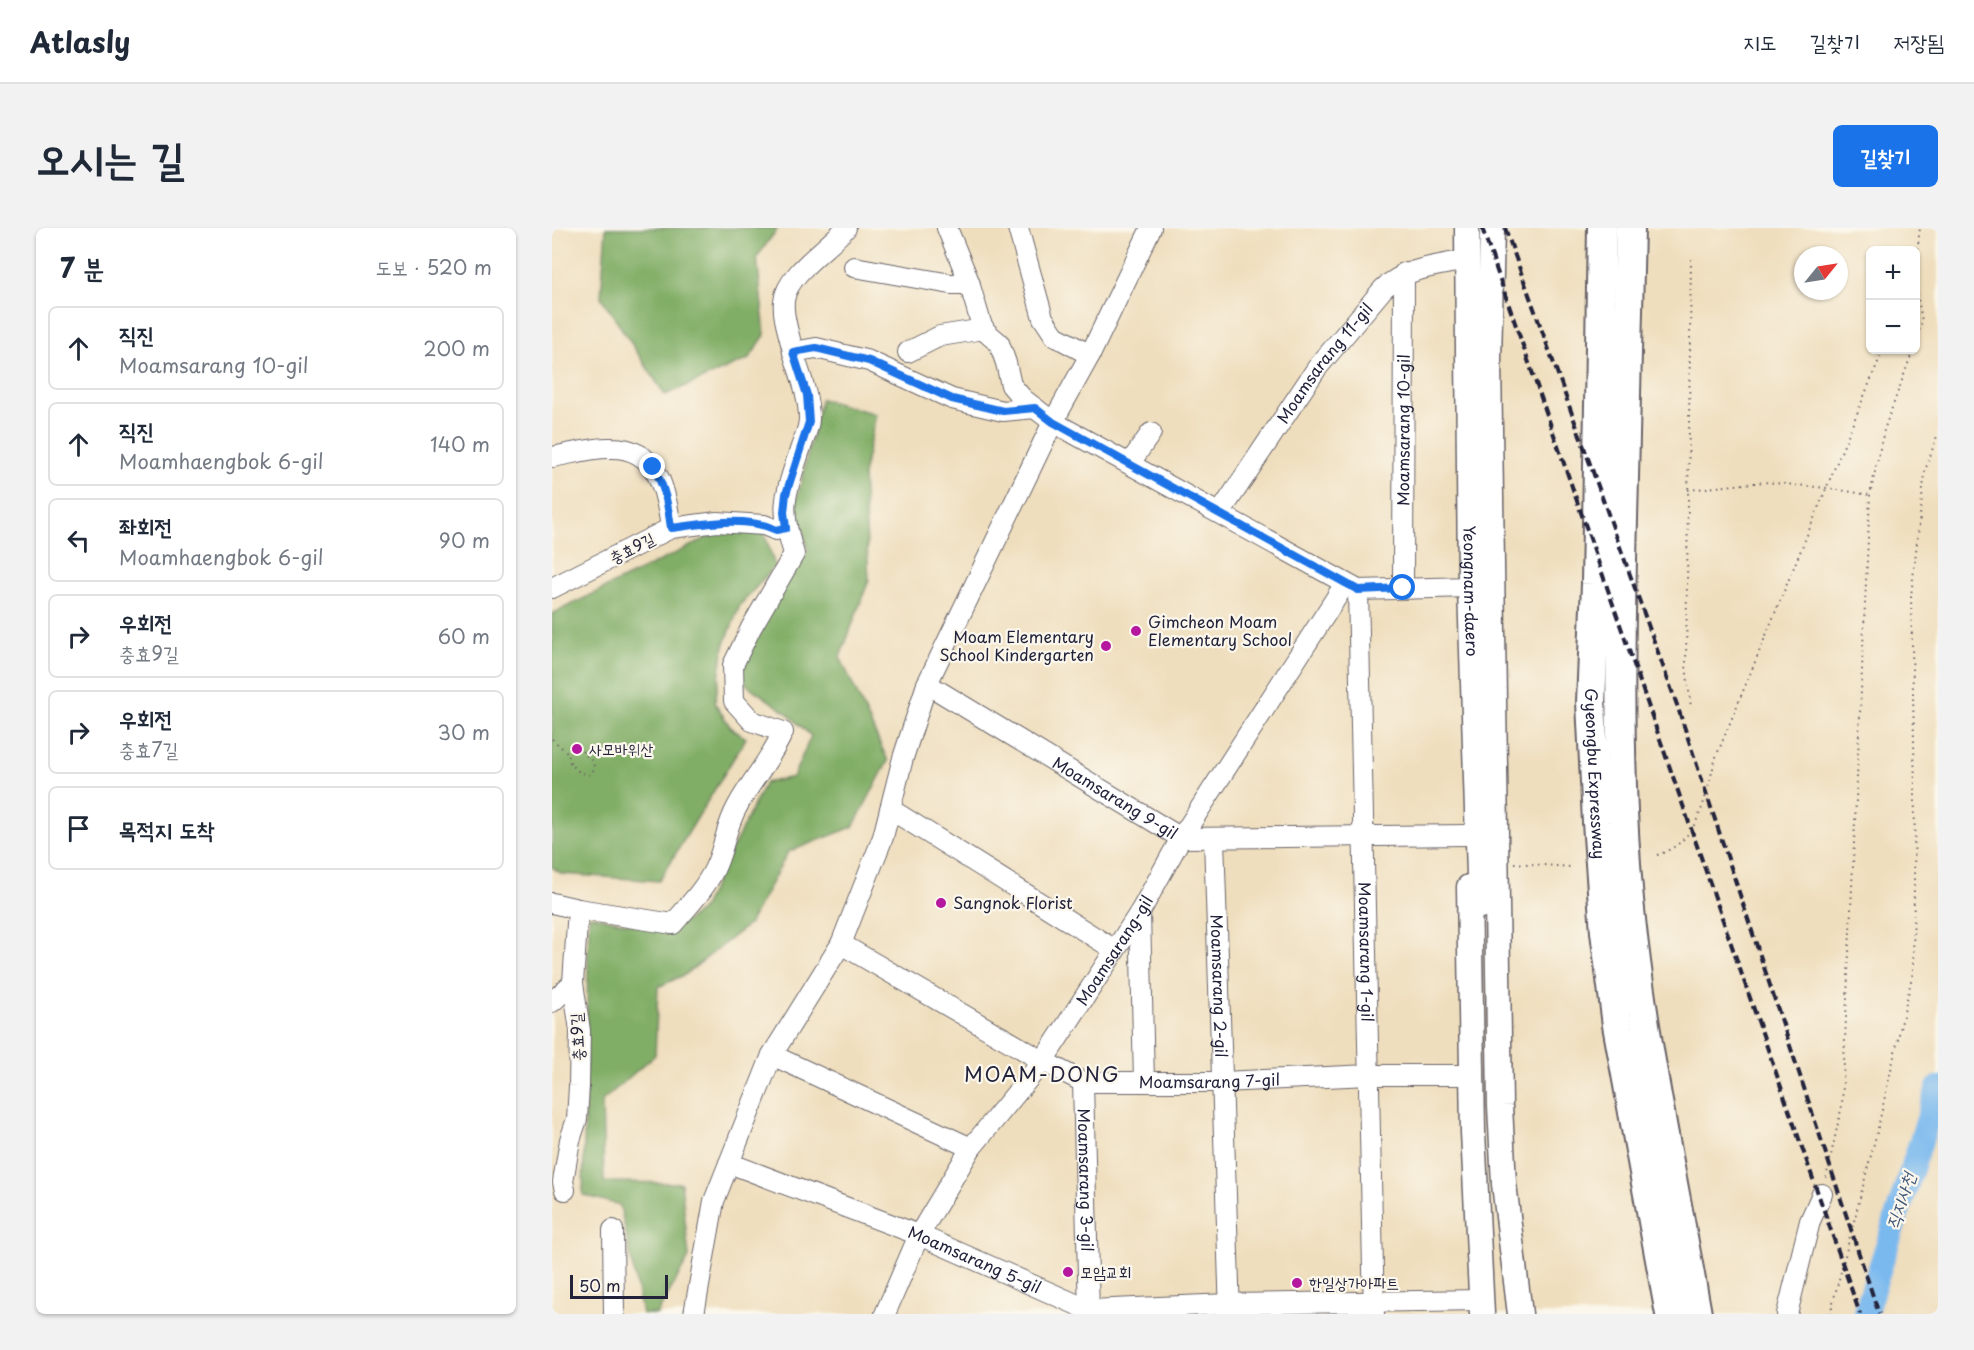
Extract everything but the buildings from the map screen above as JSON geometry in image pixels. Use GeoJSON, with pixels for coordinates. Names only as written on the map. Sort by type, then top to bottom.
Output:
{"type":"FeatureCollection","features":[{"type":"Feature","properties":{"kind":"highway","name":"Gyeongbu Expressway"},"geometry":{"type":"LineString","coordinates":[[1602,228],[1596,584],[1591,702],[1597,822],[1605,932],[1617,1025],[1670,1314]]}},
{"type":"Feature","properties":{"kind":"highway","name":"Gyeongbu Expressway"},"geometry":{"type":"LineString","coordinates":[[1630,228],[1621,622],[1622,773],[1626,863],[1645,1029],[1697,1314]]}},
{"type":"Feature","properties":{"kind":"main road","name":"Yeongnam-daero"},"geometry":{"type":"LineString","coordinates":[[1467,228],[1470,587],[1487,807]]}},
{"type":"Feature","properties":{"kind":"main road","name":"Yeongnam-daero"},"geometry":{"type":"LineString","coordinates":[[1489,954],[1487,807],[1494,561],[1489,361],[1492,228]]}},
{"type":"Feature","properties":{"kind":"main road"},"geometry":{"type":"LineString","coordinates":[[1481,1307],[1472,1075],[1469,835],[1487,807]]}},
{"type":"Feature","properties":{"kind":"main road"},"geometry":{"type":"LineString","coordinates":[[1487,807],[1511,862],[1513,1084],[1521,1203],[1537,1314]]}},
{"type":"Feature","properties":{"kind":"main road"},"geometry":{"type":"LineString","coordinates":[[1489,954],[1489,1187],[1503,1314]]}},
{"type":"Feature","properties":{"kind":"main road"},"geometry":{"type":"LineString","coordinates":[[1489,954],[1504,1184],[1520,1314]]}},
{"type":"Feature","properties":{"kind":"street"},"geometry":{"type":"LineString","coordinates":[[552,903],[673,924],[697,895],[716,864],[726,828],[783,732],[752,721],[734,701],[733,665],[751,628],[794,554],[786,528],[784,512],[786,494],[809,422],[807,395],[793,352],[783,304],[785,291],[796,277],[846,228]]}},
{"type":"Feature","properties":{"kind":"street"},"geometry":{"type":"LineString","coordinates":[[946,228],[970,284],[984,328],[999,343],[1011,385],[1053,422],[1351,587],[1470,587]]}},
{"type":"Feature","properties":{"kind":"street"},"geometry":{"type":"LineString","coordinates":[[1018,228],[1043,318],[1055,336],[1090,355]]}},
{"type":"Feature","properties":{"kind":"street"},"geometry":{"type":"LineString","coordinates":[[693,1314],[714,1201],[772,1055],[841,944],[883,837],[903,758],[927,684],[1053,422],[1090,355],[1151,228]]}},
{"type":"Feature","properties":{"kind":"street","name":"Moamsarang 11-gil"},"geometry":{"type":"LineString","coordinates":[[1220,513],[1317,368],[1383,289],[1404,273],[1466,260]]}},
{"type":"Feature","properties":{"kind":"street"},"geometry":{"type":"LineString","coordinates":[[854,267],[951,284],[970,284]]}},
{"type":"Feature","properties":{"kind":"street","name":"Moamsarang 10-gil"},"geometry":{"type":"LineString","coordinates":[[1403,588],[1404,273]]}},
{"type":"Feature","properties":{"kind":"street"},"geometry":{"type":"LineString","coordinates":[[908,352],[940,336],[984,328]]}},
{"type":"Feature","properties":{"kind":"street"},"geometry":{"type":"LineString","coordinates":[[793,352],[816,348],[869,361],[952,399],[1003,411],[1035,408]]}},
{"type":"Feature","properties":{"kind":"street"},"geometry":{"type":"LineString","coordinates":[[1130,463],[1151,433]]}},
{"type":"Feature","properties":{"kind":"street"},"geometry":{"type":"LineString","coordinates":[[552,457],[610,447],[627,449],[636,453],[645,459],[658,476],[667,500],[671,528]]}},
{"type":"Feature","properties":{"kind":"street","name":"충효9길"},"geometry":{"type":"LineString","coordinates":[[552,588],[671,528],[717,522],[764,525],[776,530],[786,528]]}},
{"type":"Feature","properties":{"kind":"street","name":"Moamsarang 1-gil"},"geometry":{"type":"LineString","coordinates":[[1351,587],[1363,836],[1373,1307]]}},
{"type":"Feature","properties":{"kind":"street","name":"Moamsarang-gil"},"geometry":{"type":"LineString","coordinates":[[885,1314],[920,1235],[971,1148],[1043,1061],[1140,912],[1181,838],[1351,587]]}},
{"type":"Feature","properties":{"kind":"street","name":"Moamsarang 9-gil"},"geometry":{"type":"LineString","coordinates":[[927,684],[1181,838],[1469,835]]}},
{"type":"Feature","properties":{"kind":"street"},"geometry":{"type":"LineString","coordinates":[[890,809],[1115,950]]}},
{"type":"Feature","properties":{"kind":"street","name":"Moamsarang 2-gil"},"geometry":{"type":"LineString","coordinates":[[1214,839],[1229,1309]]}},
{"type":"Feature","properties":{"kind":"street","name":"충효9길"},"geometry":{"type":"LineString","coordinates":[[565,1190],[563,1182],[570,1140],[577,1119],[579,1086],[580,1031],[573,983],[578,909]]}},
{"type":"Feature","properties":{"kind":"street"},"geometry":{"type":"LineString","coordinates":[[1140,912],[1144,1082]]}},
{"type":"Feature","properties":{"kind":"street","name":"Moamsarang 7-gil"},"geometry":{"type":"LineString","coordinates":[[841,944],[1083,1082],[1223,1082],[1369,1076],[1472,1075]]}},
{"type":"Feature","properties":{"kind":"street"},"geometry":{"type":"LineString","coordinates":[[552,1002],[573,983]]}},
{"type":"Feature","properties":{"kind":"street"},"geometry":{"type":"LineString","coordinates":[[772,1055],[971,1148]]}},
{"type":"Feature","properties":{"kind":"street","name":"Moamsarang 3-gil"},"geometry":{"type":"LineString","coordinates":[[1083,1082],[1089,1312]]}},
{"type":"Feature","properties":{"kind":"street","name":"Moamsarang 5-gil"},"geometry":{"type":"LineString","coordinates":[[729,1163],[920,1235],[1089,1312],[1481,1307]]}},
{"type":"Feature","properties":{"kind":"street"},"geometry":{"type":"LineString","coordinates":[[1787,1314],[1810,1221],[1822,1194]]}},
{"type":"Feature","properties":{"kind":"street"},"geometry":{"type":"LineString","coordinates":[[613,1230],[614,1314]]}},
{"type":"Feature","properties":{"kind":"path"},"geometry":{"type":"LineString","coordinates":[[1918,246],[1920,228]]}},
{"type":"Feature","properties":{"kind":"path"},"geometry":{"type":"LineString","coordinates":[[1691,259],[1686,665],[1691,708]]}},
{"type":"Feature","properties":{"kind":"path"},"geometry":{"type":"LineString","coordinates":[[1920,310],[1922,321],[1920,328]]}},
{"type":"Feature","properties":{"kind":"path"},"geometry":{"type":"LineString","coordinates":[[1657,855],[1670,851],[1681,843],[1698,819],[1716,757],[1881,354]]}},
{"type":"Feature","properties":{"kind":"path"},"geometry":{"type":"LineString","coordinates":[[1822,1194],[1842,1105],[1870,495],[1884,430],[1911,354]]}},
{"type":"Feature","properties":{"kind":"path"},"geometry":{"type":"LineString","coordinates":[[1830,1314],[1877,1132],[1912,972],[1915,791],[1911,596],[1925,471],[1938,433]]}},
{"type":"Feature","properties":{"kind":"path"},"geometry":{"type":"LineString","coordinates":[[1687,490],[1764,482],[1870,495]]}},
{"type":"Feature","properties":{"kind":"path"},"geometry":{"type":"LineString","coordinates":[[552,739],[568,753],[570,763],[579,772],[589,775],[595,768],[581,750],[568,753]]}},
{"type":"Feature","properties":{"kind":"path"},"geometry":{"type":"LineString","coordinates":[[1511,862],[1571,867]]}},
{"type":"Feature","properties":{"kind":"green space"},"geometry":{"type":"Polygon","coordinates":[[[606,228],[778,228],[757,257],[765,335],[749,359],[665,395],[601,297],[606,228]]]}},
{"type":"Feature","properties":{"kind":"green space"},"geometry":{"type":"Polygon","coordinates":[[[821,399],[876,414],[863,475],[869,580],[840,657],[888,761],[853,827],[788,852],[749,924],[686,974],[658,987],[655,1055],[602,1101],[604,1182],[681,1183],[689,1257],[657,1314],[642,1314],[620,1205],[583,1195],[589,915],[669,932],[701,911],[765,783],[793,777],[811,736],[787,713],[747,685],[736,663],[764,613],[808,550],[796,503],[821,399]]]}},
{"type":"Feature","properties":{"kind":"green space"},"geometry":{"type":"Polygon","coordinates":[[[729,527],[763,529],[775,566],[740,605],[724,646],[715,703],[731,728],[746,738],[659,881],[562,874],[552,867],[552,614],[729,527]]]}},
{"type":"Feature","properties":{"kind":"waterway","name":"직지사천"},"geometry":{"type":"LineString","coordinates":[[1865,1314],[1938,1088]]}},
{"type":"Feature","properties":{"kind":"railway"},"geometry":{"type":"LineString","coordinates":[[1482,228],[1860,1314]]}},
{"type":"Feature","properties":{"kind":"railway"},"geometry":{"type":"LineString","coordinates":[[1505,228],[1677,705],[1879,1314]]}},
{"type":"Feature","properties":{"kind":"place","name":"Gimcheon Moam Elementary School"},"geometry":{"type":"Point","coordinates":[1136,631]}},
{"type":"Feature","properties":{"kind":"place","name":"Moam Elementary School Kindergarten"},"geometry":{"type":"Point","coordinates":[1106,646]}},
{"type":"Feature","properties":{"kind":"place","name":"사모바위산"},"geometry":{"type":"Point","coordinates":[577,749]}},
{"type":"Feature","properties":{"kind":"place","name":"Sangnok Florist"},"geometry":{"type":"Point","coordinates":[941,903]}},
{"type":"Feature","properties":{"kind":"place","name":"모암교회"},"geometry":{"type":"Point","coordinates":[1068,1272]}},
{"type":"Feature","properties":{"kind":"place","name":"한일상가아파트"},"geometry":{"type":"Point","coordinates":[1297,1283]}},
{"type":"Feature","properties":{"kind":"district","name":"MOAM-DONG"},"geometry":{"type":"Point","coordinates":[1042,1075]}},
{"type":"Feature","properties":{"kind":"route"},"geometry":{"type":"LineString","coordinates":[[653,467],[667,500],[671,528],[717,522],[751,523],[776,530],[786,528],[784,512],[786,494],[809,422],[807,395],[793,352],[816,348],[869,361],[952,399],[1003,411],[1013,412],[1035,408],[1053,422],[1345,584],[1358,590],[1403,588]]}}]}
